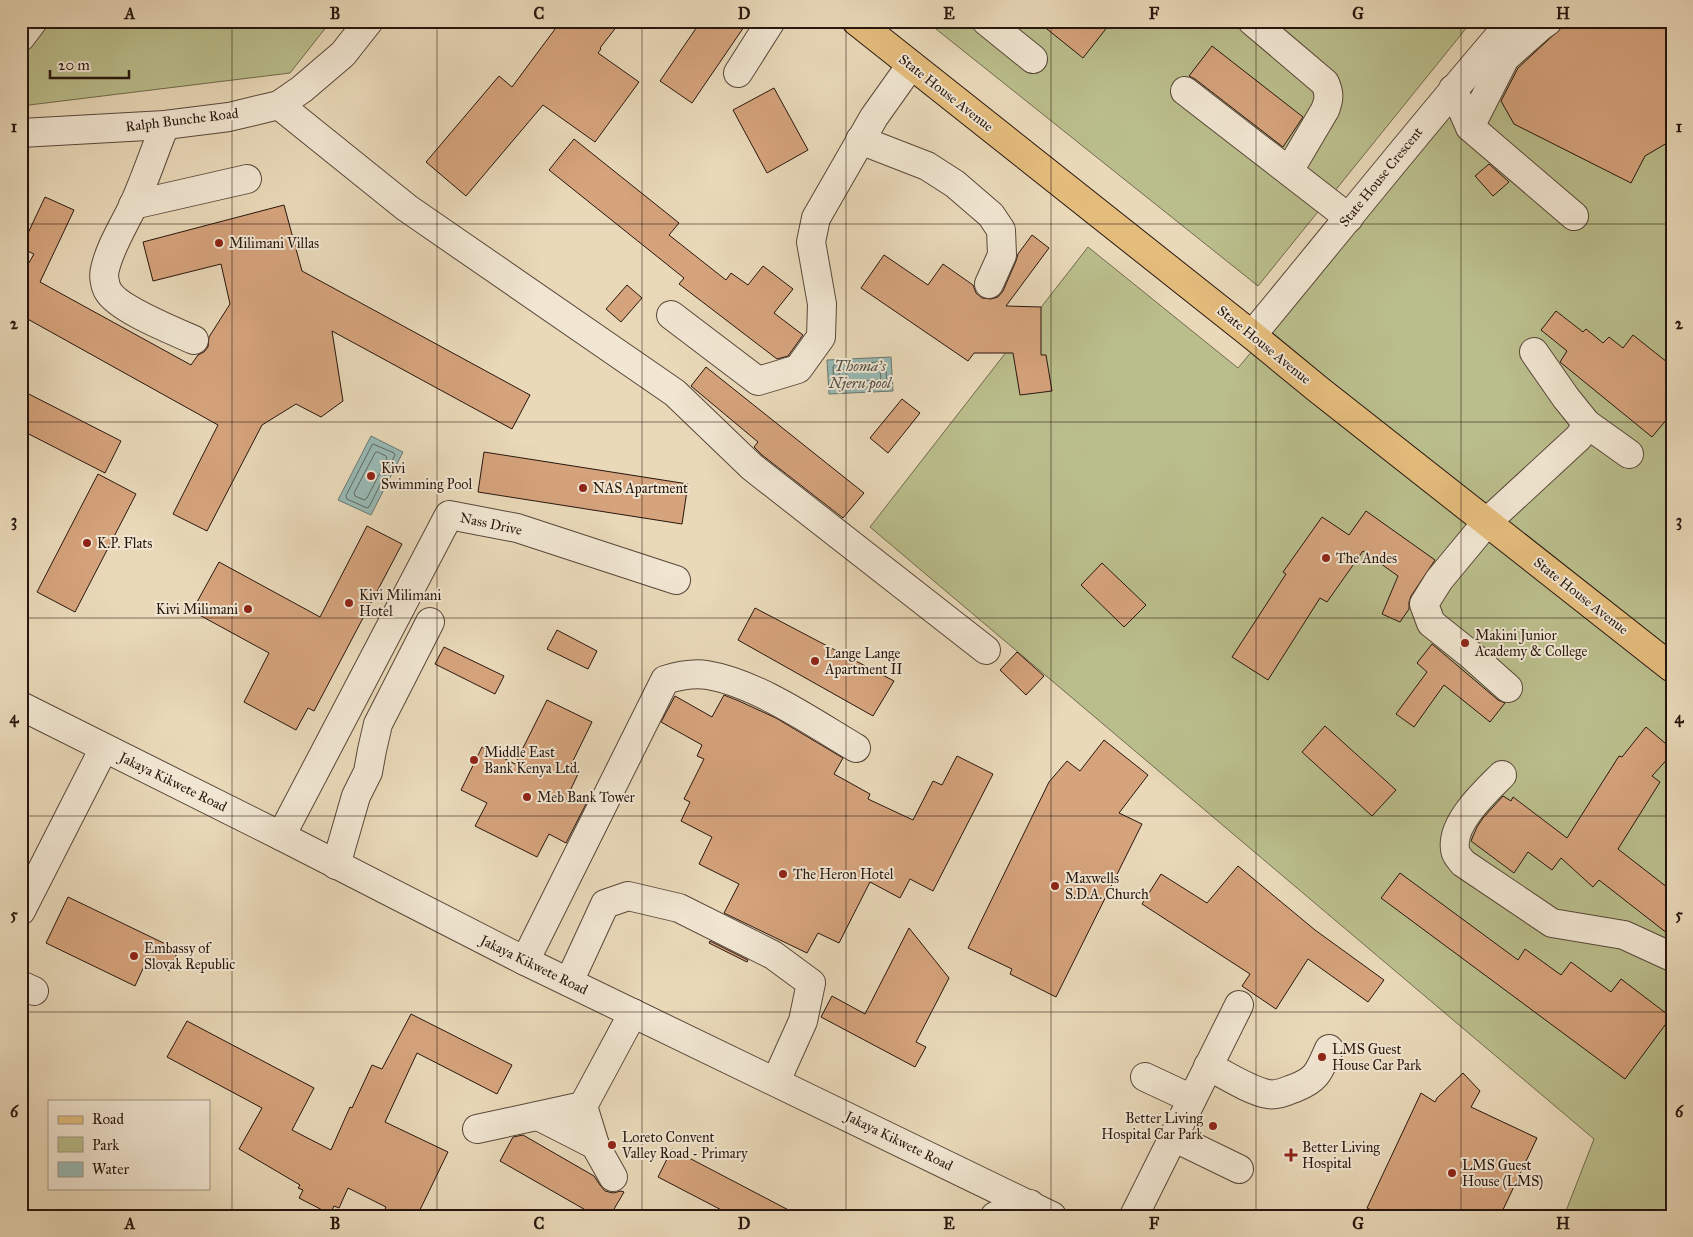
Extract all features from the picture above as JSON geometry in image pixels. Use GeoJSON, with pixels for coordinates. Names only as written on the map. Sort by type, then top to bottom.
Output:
{"type":"FeatureCollection","features":[{"type":"Feature","properties":{"kind":"main road","name":"State House Avenue"},"geometry":{"type":"LineString","coordinates":[[856,21],[1672,668]]}},
{"type":"Feature","properties":{"kind":"street"},"geometry":{"type":"LineString","coordinates":[[21,37],[33,21]]}},
{"type":"Feature","properties":{"kind":"street","name":"Ralph Bunche Road"},"geometry":{"type":"LineString","coordinates":[[21,133],[165,125],[229,117],[279,105],[302,89],[343,54],[369,21]]}},
{"type":"Feature","properties":{"kind":"street"},"geometry":{"type":"LineString","coordinates":[[738,73],[771,21]]}},
{"type":"Feature","properties":{"kind":"street"},"geometry":{"type":"LineString","coordinates":[[986,21],[1033,59]]}},
{"type":"Feature","properties":{"kind":"street"},"geometry":{"type":"LineString","coordinates":[[1252,21],[1325,84],[1329,92],[1329,100],[1325,110],[1289,171]]}},
{"type":"Feature","properties":{"kind":"street","name":"State House Crescent"},"geometry":{"type":"LineString","coordinates":[[1252,334],[1453,89],[1512,21]]}},
{"type":"Feature","properties":{"kind":"street"},"geometry":{"type":"LineString","coordinates":[[1470,127],[1505,58],[1548,21]]}},
{"type":"Feature","properties":{"kind":"street"},"geometry":{"type":"LineString","coordinates":[[671,315],[758,381],[798,370],[820,337],[822,304],[811,242],[816,218],[874,116],[910,65]]}},
{"type":"Feature","properties":{"kind":"street"},"geometry":{"type":"LineString","coordinates":[[1453,89],[1470,127],[1574,216]]}},
{"type":"Feature","properties":{"kind":"street"},"geometry":{"type":"LineString","coordinates":[[1185,91],[1349,218]]}},
{"type":"Feature","properties":{"kind":"street"},"geometry":{"type":"LineString","coordinates":[[279,105],[406,208],[675,393],[752,467],[986,650]]}},
{"type":"Feature","properties":{"kind":"street"},"geometry":{"type":"LineString","coordinates":[[165,125],[104,271],[108,291],[114,299],[137,313],[194,340]]}},
{"type":"Feature","properties":{"kind":"street"},"geometry":{"type":"LineString","coordinates":[[860,140],[927,166],[955,184],[991,215],[1001,230],[1002,255],[989,284]]}},
{"type":"Feature","properties":{"kind":"street"},"geometry":{"type":"LineString","coordinates":[[133,205],[247,179]]}},
{"type":"Feature","properties":{"kind":"street"},"geometry":{"type":"LineString","coordinates":[[1534,352],[1587,424],[1629,454]]}},
{"type":"Feature","properties":{"kind":"street"},"geometry":{"type":"LineString","coordinates":[[1508,688],[1431,623],[1424,604],[1439,580],[1487,522],[1579,437],[1587,424]]}},
{"type":"Feature","properties":{"kind":"street","name":"Nass Drive"},"geometry":{"type":"LineString","coordinates":[[281,836],[449,515],[517,528],[676,580]]}},
{"type":"Feature","properties":{"kind":"street"},"geometry":{"type":"LineString","coordinates":[[336,865],[356,796],[368,772],[378,724],[430,622]]}},
{"type":"Feature","properties":{"kind":"street"},"geometry":{"type":"LineString","coordinates":[[525,961],[665,680],[681,675],[705,675],[734,682],[764,695],[856,748]]}},
{"type":"Feature","properties":{"kind":"street","name":"Jakaya Kikwete Road"},"geometry":{"type":"LineString","coordinates":[[21,706],[525,961],[1046,1213]]}},
{"type":"Feature","properties":{"kind":"street"},"geometry":{"type":"LineString","coordinates":[[21,911],[104,748]]}},
{"type":"Feature","properties":{"kind":"street"},"geometry":{"type":"LineString","coordinates":[[1502,775],[1467,811],[1454,841],[1455,852],[1463,862],[1552,923],[1624,936],[1672,957]]}},
{"type":"Feature","properties":{"kind":"street"},"geometry":{"type":"LineString","coordinates":[[569,982],[606,904],[628,896],[679,908],[773,956],[811,983],[803,1021],[776,1081]]}},
{"type":"Feature","properties":{"kind":"street"},"geometry":{"type":"LineString","coordinates":[[1134,1216],[1239,1005]]}},
{"type":"Feature","properties":{"kind":"street"},"geometry":{"type":"LineString","coordinates":[[614,1177],[595,1145],[583,1106],[633,1013]]}},
{"type":"Feature","properties":{"kind":"street"},"geometry":{"type":"LineString","coordinates":[[1208,1066],[1255,1090],[1269,1094],[1278,1094],[1309,1082],[1316,1076],[1329,1049]]}},
{"type":"Feature","properties":{"kind":"street"},"geometry":{"type":"LineString","coordinates":[[1145,1077],[1192,1099]]}},
{"type":"Feature","properties":{"kind":"street"},"geometry":{"type":"LineString","coordinates":[[477,1129],[583,1106]]}},
{"type":"Feature","properties":{"kind":"street"},"geometry":{"type":"LineString","coordinates":[[538,1116],[595,1145]]}},
{"type":"Feature","properties":{"kind":"street"},"geometry":{"type":"LineString","coordinates":[[1173,1137],[1239,1168]]}},
{"type":"Feature","properties":{"kind":"street"},"geometry":{"type":"LineString","coordinates":[[995,1216],[1046,1213]]}},
{"type":"Feature","properties":{"kind":"green space"},"geometry":{"type":"Polygon","coordinates":[[[21,21],[331,21],[290,73],[21,106],[21,21]]]}},
{"type":"Feature","properties":{"kind":"green space"},"geometry":{"type":"Polygon","coordinates":[[[926,21],[1472,21],[1258,286],[926,21]]]}},
{"type":"Feature","properties":{"kind":"green space"},"geometry":{"type":"Polygon","coordinates":[[[1537,21],[1672,21],[1672,1216],[1564,1216],[1594,1139],[870,527],[1088,247],[1238,368],[1514,36],[1537,21]]]}},
{"type":"Feature","properties":{"kind":"water","name":"Thoma's Njeru pool"},"geometry":{"type":"Polygon","coordinates":[[[891,357],[893,391],[829,394],[827,360],[891,357]]]}},
{"type":"Feature","properties":{"kind":"water","name":"Kivi Swimming Pool"},"geometry":{"type":"Polygon","coordinates":[[[371,436],[403,452],[371,515],[338,500],[371,436]]]}},
{"type":"Feature","properties":{"kind":"building"},"geometry":{"type":"Polygon","coordinates":[[[561,21],[621,21],[598,53],[639,82],[595,142],[543,105],[466,196],[426,162],[499,76],[512,87],[561,21]]]}},
{"type":"Feature","properties":{"kind":"building"},"geometry":{"type":"Polygon","coordinates":[[[701,21],[748,21],[692,103],[660,81],[701,21]]]}},
{"type":"Feature","properties":{"kind":"building"},"geometry":{"type":"Polygon","coordinates":[[[1037,21],[1112,21],[1083,58],[1037,21]]]}},
{"type":"Feature","properties":{"kind":"building"},"geometry":{"type":"Polygon","coordinates":[[[1573,21],[1672,21],[1672,140],[1645,156],[1631,183],[1514,124],[1501,101],[1518,68],[1562,27],[1573,21]]]}},
{"type":"Feature","properties":{"kind":"building"},"geometry":{"type":"Polygon","coordinates":[[[1212,46],[1303,117],[1283,147],[1189,76],[1212,46]]]}},
{"type":"Feature","properties":{"kind":"building"},"geometry":{"type":"Polygon","coordinates":[[[774,88],[808,150],[767,173],[733,110],[774,88]]]}},
{"type":"Feature","properties":{"kind":"building"},"geometry":{"type":"Polygon","coordinates":[[[574,139],[679,223],[669,235],[726,280],[731,273],[748,285],[763,266],[793,289],[774,313],[803,335],[788,356],[777,359],[679,284],[684,278],[549,170],[574,139]]]}},
{"type":"Feature","properties":{"kind":"building"},"geometry":{"type":"Polygon","coordinates":[[[1489,164],[1509,182],[1493,196],[1475,176],[1489,164]]]}},
{"type":"Feature","properties":{"kind":"building"},"geometry":{"type":"Polygon","coordinates":[[[45,197],[74,210],[40,282],[191,365],[198,355],[208,347],[209,337],[230,304],[221,264],[153,281],[143,242],[284,205],[302,271],[530,395],[512,429],[332,331],[343,401],[321,417],[296,404],[262,425],[207,531],[173,514],[218,425],[24,317],[21,323],[21,272],[23,273],[34,254],[21,248],[45,197]]]}},
{"type":"Feature","properties":{"kind":"building"},"geometry":{"type":"Polygon","coordinates":[[[1032,235],[1049,248],[1006,306],[1041,307],[1041,355],[1046,355],[1052,391],[1020,395],[1013,353],[974,353],[968,361],[861,288],[884,255],[928,285],[943,264],[973,285],[976,293],[982,298],[991,299],[998,297],[1003,291],[1018,254],[1032,235]]]}},
{"type":"Feature","properties":{"kind":"building"},"geometry":{"type":"Polygon","coordinates":[[[627,285],[642,298],[621,322],[606,309],[627,285]]]}},
{"type":"Feature","properties":{"kind":"building"},"geometry":{"type":"Polygon","coordinates":[[[1556,311],[1583,332],[1586,329],[1603,343],[1609,337],[1623,348],[1633,335],[1672,366],[1672,413],[1652,437],[1560,362],[1567,351],[1541,330],[1556,311]]]}},
{"type":"Feature","properties":{"kind":"building"},"geometry":{"type":"Polygon","coordinates":[[[706,367],[864,493],[843,518],[762,455],[754,447],[758,442],[691,386],[706,367]]]}},
{"type":"Feature","properties":{"kind":"building"},"geometry":{"type":"Polygon","coordinates":[[[21,390],[121,441],[105,473],[21,430],[21,390]]]}},
{"type":"Feature","properties":{"kind":"building"},"geometry":{"type":"Polygon","coordinates":[[[902,399],[920,413],[888,453],[870,438],[902,399]]]}},
{"type":"Feature","properties":{"kind":"building","name":"NAS Apartment"},"geometry":{"type":"Polygon","coordinates":[[[484,452],[688,484],[682,524],[478,492],[484,452]]]}},
{"type":"Feature","properties":{"kind":"building","name":"K.P. Flats"},"geometry":{"type":"Polygon","coordinates":[[[98,474],[136,494],[75,612],[37,592],[98,474]]]}},
{"type":"Feature","properties":{"kind":"building"},"geometry":{"type":"Polygon","coordinates":[[[1366,511],[1435,560],[1411,596],[1409,609],[1400,622],[1382,614],[1398,576],[1363,551],[1327,602],[1320,598],[1268,680],[1232,657],[1286,574],[1283,572],[1322,517],[1349,535],[1366,511]]]}},
{"type":"Feature","properties":{"kind":"building"},"geometry":{"type":"Polygon","coordinates":[[[367,526],[402,544],[314,711],[308,708],[296,730],[244,702],[269,653],[192,611],[219,562],[320,617],[367,526]]]}},
{"type":"Feature","properties":{"kind":"building"},"geometry":{"type":"Polygon","coordinates":[[[1102,563],[1146,605],[1124,627],[1081,585],[1102,563]]]}},
{"type":"Feature","properties":{"kind":"building","name":"Lange Lange Apartment II"},"geometry":{"type":"Polygon","coordinates":[[[755,608],[894,681],[873,716],[738,640],[755,608]]]}},
{"type":"Feature","properties":{"kind":"building"},"geometry":{"type":"Polygon","coordinates":[[[557,630],[597,651],[588,669],[547,649],[557,630]]]}},
{"type":"Feature","properties":{"kind":"building"},"geometry":{"type":"Polygon","coordinates":[[[1432,644],[1498,700],[1505,703],[1490,722],[1444,685],[1414,727],[1396,714],[1427,672],[1417,663],[1432,644]]]}},
{"type":"Feature","properties":{"kind":"building"},"geometry":{"type":"Polygon","coordinates":[[[444,647],[504,676],[495,694],[435,664],[444,647]]]}},
{"type":"Feature","properties":{"kind":"building"},"geometry":{"type":"Polygon","coordinates":[[[1017,652],[1044,676],[1026,695],[1000,670],[1017,652]]]}},
{"type":"Feature","properties":{"kind":"building"},"geometry":{"type":"Polygon","coordinates":[[[724,695],[776,718],[843,758],[834,774],[870,794],[868,799],[913,820],[933,781],[942,785],[957,756],[993,774],[933,891],[910,879],[900,898],[870,882],[839,943],[818,933],[807,953],[724,913],[739,884],[699,864],[712,837],[681,821],[690,802],[684,799],[704,759],[697,756],[702,745],[661,722],[675,696],[712,717],[724,695]]]}},
{"type":"Feature","properties":{"kind":"building","name":"Meb Bank Tower"},"geometry":{"type":"Polygon","coordinates":[[[547,700],[592,722],[569,769],[578,774],[570,791],[588,800],[566,843],[549,834],[537,857],[475,826],[487,803],[461,790],[482,747],[515,764],[547,700]]]}},
{"type":"Feature","properties":{"kind":"building"},"geometry":{"type":"Polygon","coordinates":[[[1325,726],[1396,790],[1372,816],[1302,752],[1325,726]]]}},
{"type":"Feature","properties":{"kind":"building"},"geometry":{"type":"Polygon","coordinates":[[[1646,727],[1672,749],[1672,754],[1652,776],[1660,782],[1618,849],[1672,891],[1672,937],[1599,880],[1593,887],[1561,858],[1552,870],[1528,852],[1514,873],[1471,841],[1483,818],[1503,796],[1511,801],[1513,797],[1567,838],[1619,756],[1622,757],[1646,727]]]}},
{"type":"Feature","properties":{"kind":"building","name":"Maxwells S.D.A. Church"},"geometry":{"type":"Polygon","coordinates":[[[1104,740],[1148,775],[1119,813],[1142,824],[1056,997],[1010,974],[1012,969],[968,948],[1049,782],[1067,761],[1080,771],[1104,740]]]}},
{"type":"Feature","properties":{"kind":"building"},"geometry":{"type":"Polygon","coordinates":[[[1238,866],[1315,930],[1384,980],[1368,1002],[1308,959],[1276,1009],[1242,986],[1250,974],[1142,904],[1161,874],[1207,903],[1238,866]]]}},
{"type":"Feature","properties":{"kind":"building"},"geometry":{"type":"Polygon","coordinates":[[[1400,873],[1518,960],[1525,949],[1561,975],[1571,962],[1611,992],[1621,979],[1671,1017],[1625,1079],[1381,898],[1400,873]]]}},
{"type":"Feature","properties":{"kind":"building"},"geometry":{"type":"Polygon","coordinates":[[[68,897],[178,950],[170,971],[146,962],[135,986],[46,943],[68,897]]]}},
{"type":"Feature","properties":{"kind":"building"},"geometry":{"type":"Polygon","coordinates":[[[909,928],[949,978],[916,1042],[926,1047],[915,1067],[821,1017],[832,996],[865,1014],[909,928]]]}},
{"type":"Feature","properties":{"kind":"building"},"geometry":{"type":"Polygon","coordinates":[[[710,941],[748,960],[747,962],[709,943],[710,941]]]}},
{"type":"Feature","properties":{"kind":"building"},"geometry":{"type":"Polygon","coordinates":[[[411,1014],[512,1065],[497,1094],[417,1053],[385,1122],[448,1152],[417,1216],[382,1216],[386,1207],[348,1188],[339,1208],[334,1206],[330,1214],[299,1198],[303,1190],[298,1188],[300,1185],[239,1149],[262,1108],[167,1057],[187,1021],[314,1088],[292,1130],[331,1150],[350,1107],[352,1108],[372,1065],[382,1069],[411,1014]]]}},
{"type":"Feature","properties":{"kind":"building","name":"LMS Guest House (LMS)"},"geometry":{"type":"Polygon","coordinates":[[[1463,1073],[1480,1091],[1471,1107],[1537,1138],[1500,1216],[1383,1216],[1367,1208],[1421,1093],[1435,1102],[1463,1073]]]}},
{"type":"Feature","properties":{"kind":"building"},"geometry":{"type":"Polygon","coordinates":[[[523,1135],[594,1176],[605,1191],[613,1193],[624,1192],[610,1216],[596,1216],[500,1161],[513,1137],[523,1135]]]}},
{"type":"Feature","properties":{"kind":"building"},"geometry":{"type":"Polygon","coordinates":[[[672,1149],[800,1216],[733,1216],[658,1177],[672,1149]]]}},
{"type":"Feature","properties":{"kind":"place","name":"Milimani Villas"},"geometry":{"type":"Point","coordinates":[219,243]}},
{"type":"Feature","properties":{"kind":"place","name":"Kivi Swimming Pool"},"geometry":{"type":"Point","coordinates":[371,476]}},
{"type":"Feature","properties":{"kind":"place","name":"NAS Apartment"},"geometry":{"type":"Point","coordinates":[583,488]}},
{"type":"Feature","properties":{"kind":"place","name":"K.P. Flats"},"geometry":{"type":"Point","coordinates":[87,543]}},
{"type":"Feature","properties":{"kind":"place","name":"The Andes"},"geometry":{"type":"Point","coordinates":[1326,558]}},
{"type":"Feature","properties":{"kind":"place","name":"Kivi Milimani Hotel"},"geometry":{"type":"Point","coordinates":[349,603]}},
{"type":"Feature","properties":{"kind":"place","name":"Kivi Milimani"},"geometry":{"type":"Point","coordinates":[248,609]}},
{"type":"Feature","properties":{"kind":"place","name":"Makini Junior Academy & College"},"geometry":{"type":"Point","coordinates":[1465,643]}},
{"type":"Feature","properties":{"kind":"place","name":"Lange Lange Apartment II"},"geometry":{"type":"Point","coordinates":[815,661]}},
{"type":"Feature","properties":{"kind":"place","name":"Middle East Bank Kenya Ltd."},"geometry":{"type":"Point","coordinates":[474,760]}},
{"type":"Feature","properties":{"kind":"place","name":"Meb Bank Tower"},"geometry":{"type":"Point","coordinates":[527,797]}},
{"type":"Feature","properties":{"kind":"place","name":"The Heron Hotel"},"geometry":{"type":"Point","coordinates":[783,874]}},
{"type":"Feature","properties":{"kind":"place","name":"Maxwells S.D.A. Church"},"geometry":{"type":"Point","coordinates":[1055,886]}},
{"type":"Feature","properties":{"kind":"place","name":"Embassy of Slovak Republic"},"geometry":{"type":"Point","coordinates":[134,956]}},
{"type":"Feature","properties":{"kind":"place","name":"LMS Guest House Car Park"},"geometry":{"type":"Point","coordinates":[1322,1057]}},
{"type":"Feature","properties":{"kind":"place","name":"Better Living Hospital Car Park"},"geometry":{"type":"Point","coordinates":[1213,1126]}},
{"type":"Feature","properties":{"kind":"place","name":"Loreto Convent Valley Road - Primary"},"geometry":{"type":"Point","coordinates":[612,1145]}},
{"type":"Feature","properties":{"kind":"place","name":"Better Living Hospital"},"geometry":{"type":"Point","coordinates":[1291,1155]}},
{"type":"Feature","properties":{"kind":"place","name":"LMS Guest House (LMS)"},"geometry":{"type":"Point","coordinates":[1452,1173]}}]}
